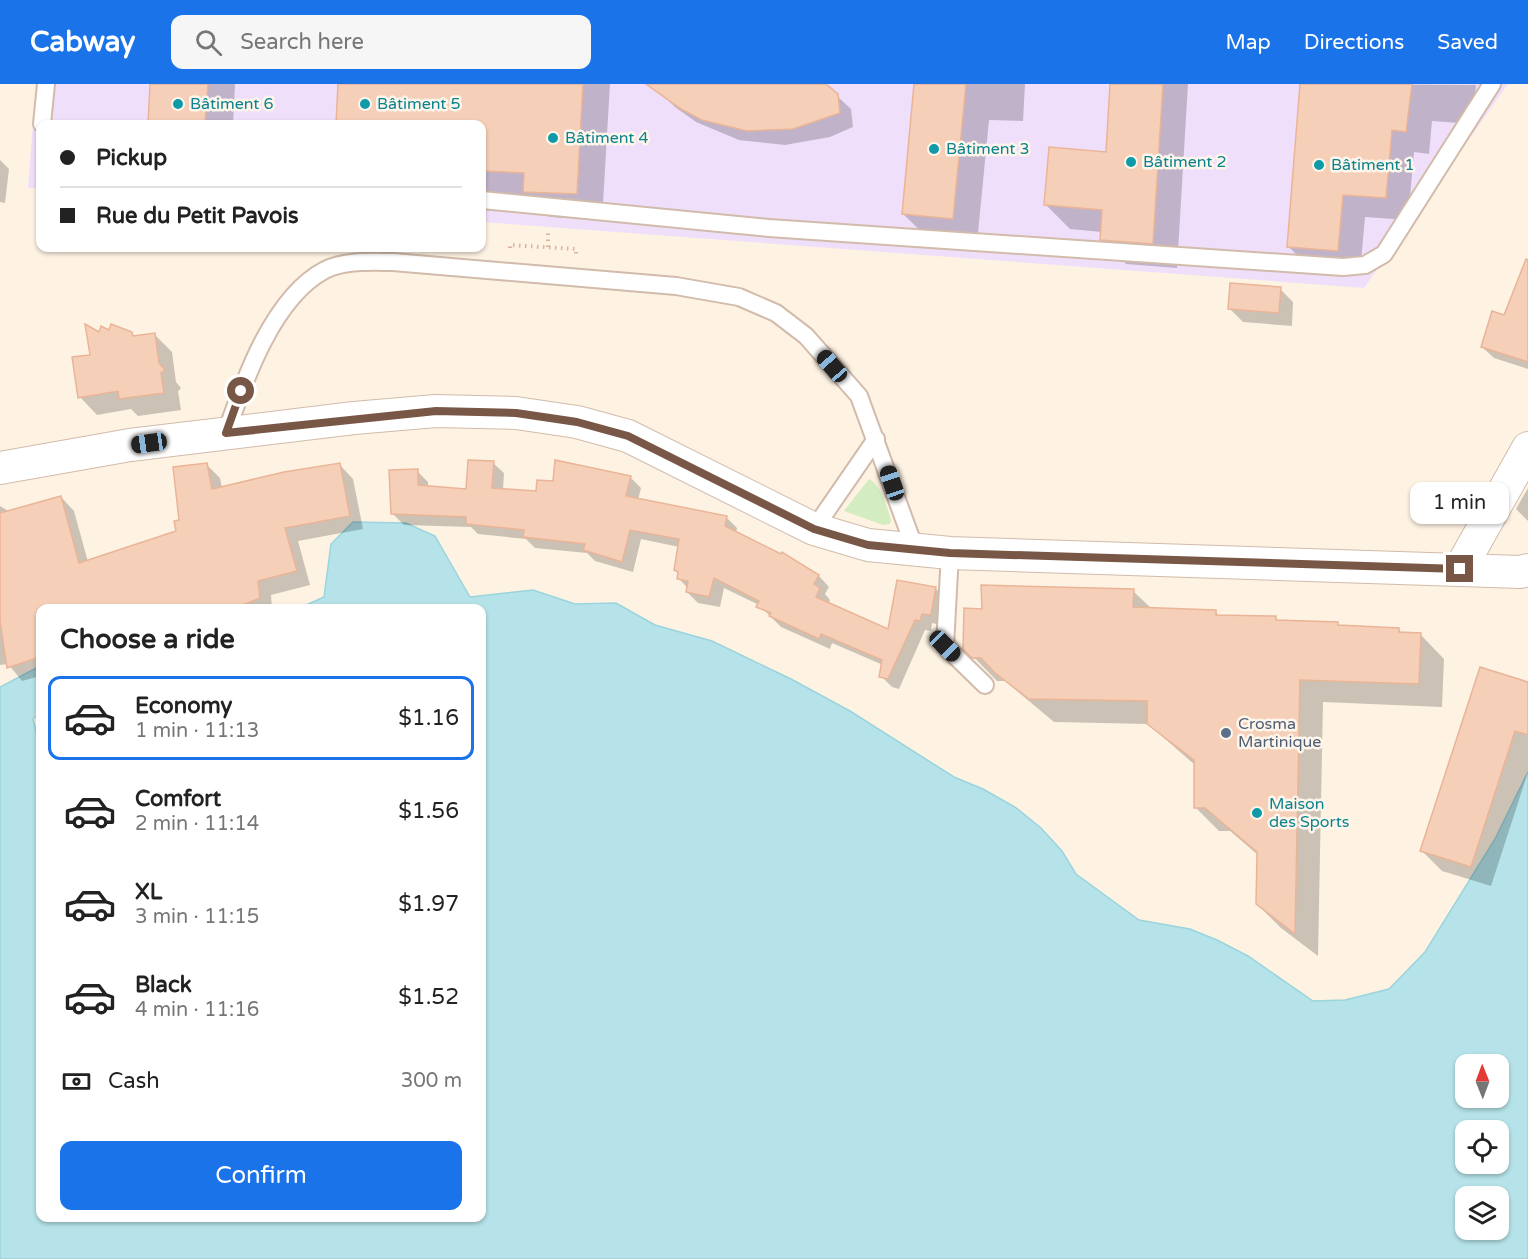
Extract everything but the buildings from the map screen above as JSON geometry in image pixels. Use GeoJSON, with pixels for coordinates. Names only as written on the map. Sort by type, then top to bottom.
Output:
{"type":"FeatureCollection","features":[{"type":"Feature","properties":{"kind":"street"},"geometry":{"type":"LineString","coordinates":[[0,468],[130,445],[226,433],[436,411],[516,413],[577,422],[628,436],[814,529],[868,545],[950,553],[1520,572],[1528,570]]}},
{"type":"Feature","properties":{"kind":"street"},"geometry":{"type":"LineString","coordinates":[[1460,569],[1528,448]]}},
{"type":"Feature","properties":{"kind":"lane"},"geometry":{"type":"LineString","coordinates":[[42,120],[46,84]]}},
{"type":"Feature","properties":{"kind":"lane"},"geometry":{"type":"LineString","coordinates":[[486,200],[781,229],[1343,267],[1365,265],[1384,254],[1492,84]]}},
{"type":"Feature","properties":{"kind":"lane"},"geometry":{"type":"LineString","coordinates":[[226,433],[248,370],[283,310],[303,287],[325,270],[348,263],[393,262],[676,286],[739,297],[776,313],[806,336],[859,396],[915,549]]}},
{"type":"Feature","properties":{"kind":"lane"},"geometry":{"type":"LineString","coordinates":[[814,529],[876,439]]}},
{"type":"Feature","properties":{"kind":"lane"},"geometry":{"type":"LineString","coordinates":[[950,553],[945,646],[985,685]]}},
{"type":"Feature","properties":{"kind":"path"},"geometry":{"type":"LineString","coordinates":[[510,245],[576,249]]}},
{"type":"Feature","properties":{"kind":"shaded area"},"geometry":{"type":"Polygon","coordinates":[[[36,84],[1508,84],[1364,288],[486,222],[486,120],[36,120],[36,189],[28,188],[36,84]]]}},
{"type":"Feature","properties":{"kind":"green space"},"geometry":{"type":"Polygon","coordinates":[[[869,479],[877,486],[883,497],[891,520],[890,524],[883,525],[844,511],[869,479]]]}},
{"type":"Feature","properties":{"kind":"water"},"geometry":{"type":"Polygon","coordinates":[[[353,522],[406,523],[435,536],[470,597],[533,590],[575,604],[616,603],[655,625],[712,641],[791,679],[850,711],[954,777],[983,789],[1015,807],[1041,828],[1062,851],[1076,874],[1139,920],[1190,929],[1217,940],[1248,956],[1313,1001],[1345,1000],[1389,989],[1425,952],[1495,839],[1528,772],[1528,1259],[0,1259],[0,687],[36,668],[36,716],[33,719],[36,731],[36,1222],[486,1222],[486,604],[308,604],[324,597],[331,544],[353,522]]]}},
{"type":"Feature","properties":{"kind":"place","name":"Bâtiment 6"},"geometry":{"type":"Point","coordinates":[178,104]}},
{"type":"Feature","properties":{"kind":"place","name":"Bâtiment 5"},"geometry":{"type":"Point","coordinates":[365,104]}},
{"type":"Feature","properties":{"kind":"place","name":"Bâtiment 4"},"geometry":{"type":"Point","coordinates":[553,138]}},
{"type":"Feature","properties":{"kind":"place","name":"Bâtiment 3"},"geometry":{"type":"Point","coordinates":[934,149]}},
{"type":"Feature","properties":{"kind":"place","name":"Bâtiment 2"},"geometry":{"type":"Point","coordinates":[1131,162]}},
{"type":"Feature","properties":{"kind":"place","name":"Bâtiment 1"},"geometry":{"type":"Point","coordinates":[1319,165]}},
{"type":"Feature","properties":{"kind":"place","name":"Crosma Martinique"},"geometry":{"type":"Point","coordinates":[1226,733]}},
{"type":"Feature","properties":{"kind":"place","name":"Maison des Sports"},"geometry":{"type":"Point","coordinates":[1257,813]}},
{"type":"Feature","properties":{"kind":"route"},"geometry":{"type":"LineString","coordinates":[[241,391],[226,433],[436,411],[516,413],[577,422],[628,436],[814,529],[868,545],[950,553],[1460,569]]}}]}
